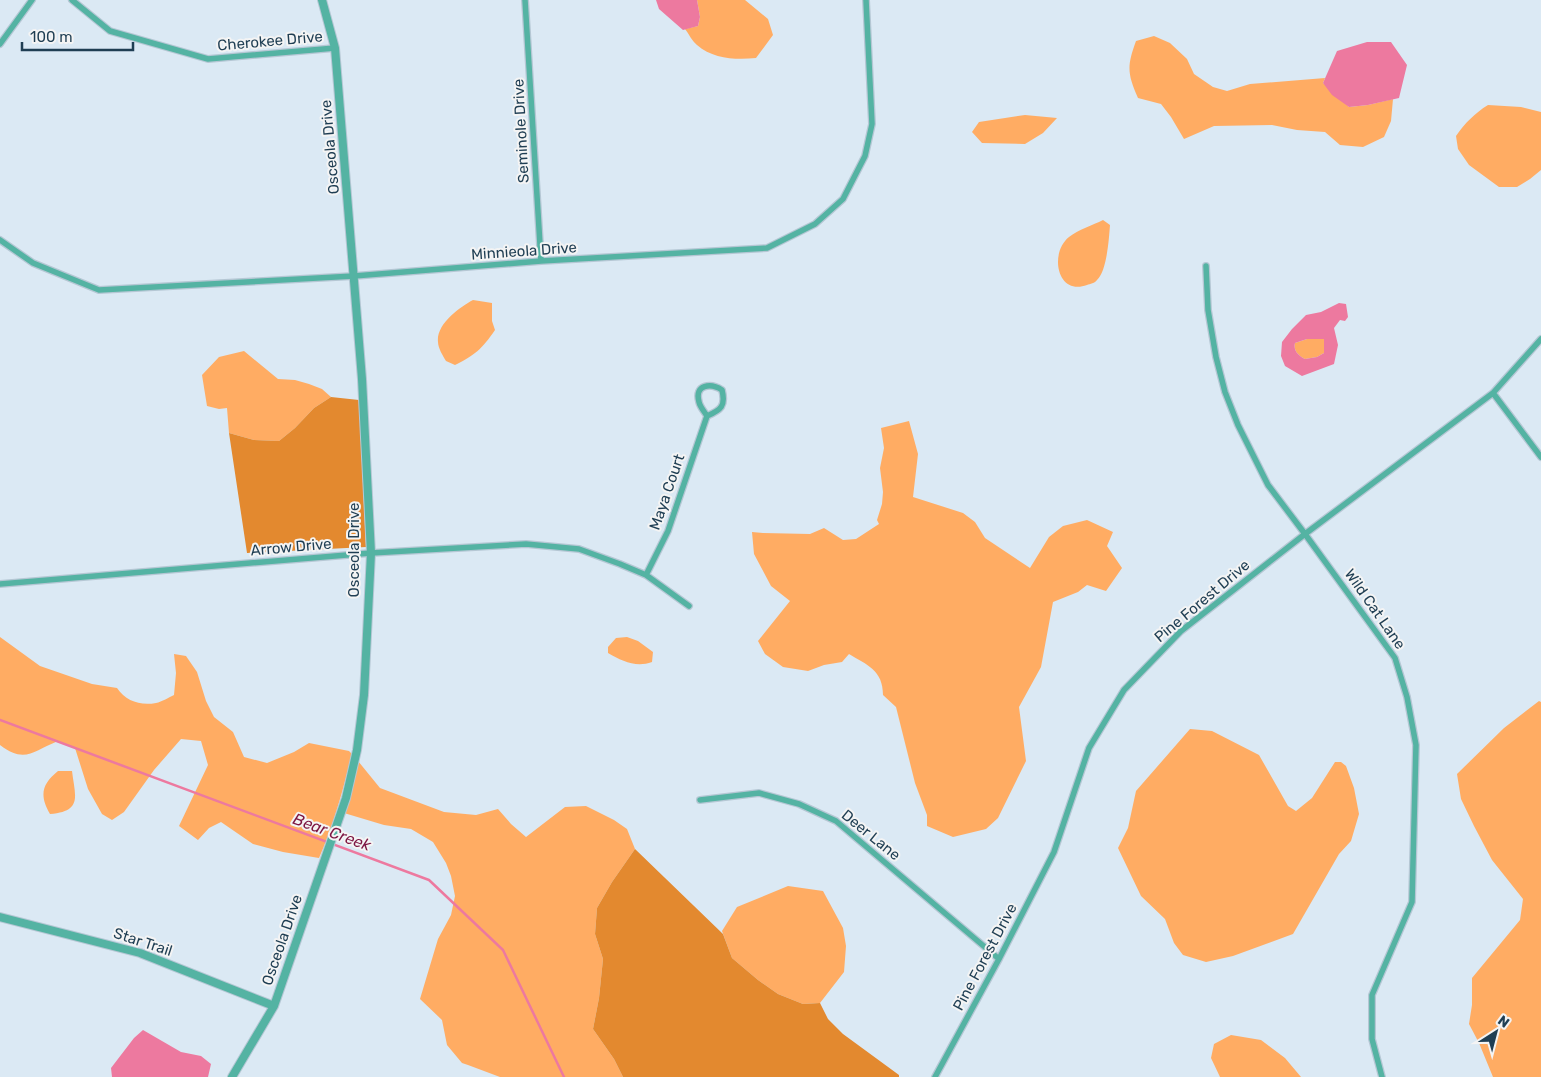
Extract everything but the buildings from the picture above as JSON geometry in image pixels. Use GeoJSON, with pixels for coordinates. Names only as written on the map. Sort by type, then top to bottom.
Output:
{"type":"FeatureCollection","features":[{"type":"Feature","properties":{"kind":"street"},"geometry":{"type":"LineString","coordinates":[[0,44],[32,0]]}},
{"type":"Feature","properties":{"kind":"street","name":"Cherokee Drive"},"geometry":{"type":"LineString","coordinates":[[72,0],[110,31],[208,59],[335,48]]}},
{"type":"Feature","properties":{"kind":"street","name":"Osceola Drive"},"geometry":{"type":"LineString","coordinates":[[232,1077],[274,1006],[346,798],[357,750],[364,695],[371,553],[362,380],[335,48],[322,0]]}},
{"type":"Feature","properties":{"kind":"street","name":"Seminole Drive"},"geometry":{"type":"LineString","coordinates":[[525,0],[541,261]]}},
{"type":"Feature","properties":{"kind":"street","name":"Minnieola Drive"},"geometry":{"type":"LineString","coordinates":[[0,240],[32,263],[99,290],[354,276],[541,261],[767,248],[814,224],[843,199],[865,156],[872,124],[866,0]]}},
{"type":"Feature","properties":{"kind":"street","name":"Wild Cat Lane"},"geometry":{"type":"LineString","coordinates":[[1206,266],[1206,287],[1216,357],[1238,425],[1268,486],[1306,534],[1395,658],[1407,697],[1416,746],[1412,902],[1372,995],[1372,1040],[1382,1077]]}},
{"type":"Feature","properties":{"kind":"street","name":"Pine Forest Drive"},"geometry":{"type":"LineString","coordinates":[[936,1077],[1054,852],[1089,748],[1124,690],[1181,631],[1493,393],[1541,339]]}},
{"type":"Feature","properties":{"kind":"street","name":"Maya Court"},"geometry":{"type":"LineString","coordinates":[[646,575],[668,532],[707,416],[716,412],[725,400],[722,390],[714,385],[707,385],[700,390],[698,397],[699,404],[707,416]]}},
{"type":"Feature","properties":{"kind":"street"},"geometry":{"type":"LineString","coordinates":[[1493,393],[1541,457]]}},
{"type":"Feature","properties":{"kind":"street","name":"Arrow Drive"},"geometry":{"type":"LineString","coordinates":[[0,584],[371,553],[526,544],[579,549],[646,575],[689,606]]}},
{"type":"Feature","properties":{"kind":"street","name":"Deer Lane"},"geometry":{"type":"LineString","coordinates":[[700,800],[759,793],[799,804],[836,821],[999,959]]}},
{"type":"Feature","properties":{"kind":"street","name":"Star Trail"},"geometry":{"type":"LineString","coordinates":[[0,916],[140,953],[274,1006]]}},
{"type":"Feature","properties":{"kind":"shaded area"},"geometry":{"type":"Polygon","coordinates":[[[656,0],[697,0],[700,17],[698,26],[683,30],[659,9],[656,0]]]}},
{"type":"Feature","properties":{"kind":"shaded area"},"geometry":{"type":"Polygon","coordinates":[[[697,0],[745,0],[768,19],[773,35],[756,58],[725,58],[703,50],[695,43],[685,29],[698,26],[700,17],[697,0]]]}},
{"type":"Feature","properties":{"kind":"shaded area"},"geometry":{"type":"Polygon","coordinates":[[[1154,36],[1170,43],[1187,59],[1194,74],[1213,87],[1227,91],[1250,84],[1325,78],[1323,83],[1349,107],[1393,99],[1391,121],[1384,137],[1363,147],[1340,145],[1325,132],[1297,130],[1272,125],[1214,126],[1184,139],[1161,104],[1138,98],[1130,76],[1131,57],[1136,41],[1154,36]]]}},
{"type":"Feature","properties":{"kind":"shaded area"},"geometry":{"type":"Polygon","coordinates":[[[1367,42],[1391,42],[1407,65],[1399,98],[1349,107],[1332,95],[1323,83],[1337,51],[1367,42]]]}},
{"type":"Feature","properties":{"kind":"shaded area"},"geometry":{"type":"Polygon","coordinates":[[[1488,105],[1521,107],[1541,112],[1541,170],[1517,187],[1499,187],[1469,165],[1458,149],[1456,136],[1470,119],[1488,105]]]}},
{"type":"Feature","properties":{"kind":"shaded area"},"geometry":{"type":"Polygon","coordinates":[[[1025,115],[1057,118],[1043,133],[1025,144],[982,143],[972,132],[979,122],[1025,115]]]}},
{"type":"Feature","properties":{"kind":"shaded area"},"geometry":{"type":"Polygon","coordinates":[[[1103,220],[1110,225],[1107,254],[1100,276],[1095,282],[1087,285],[1077,287],[1069,284],[1063,279],[1059,271],[1059,253],[1063,244],[1073,234],[1103,220]]]}},
{"type":"Feature","properties":{"kind":"shaded area"},"geometry":{"type":"Polygon","coordinates":[[[473,300],[492,303],[492,321],[495,330],[478,351],[455,365],[446,361],[443,357],[438,344],[438,335],[450,317],[473,300]]]}},
{"type":"Feature","properties":{"kind":"shaded area"},"geometry":{"type":"Polygon","coordinates":[[[1339,303],[1346,304],[1348,317],[1345,321],[1340,320],[1334,328],[1338,345],[1334,364],[1302,376],[1285,366],[1281,356],[1282,342],[1306,315],[1321,312],[1339,303]],[[1307,339],[1295,343],[1296,351],[1305,359],[1317,357],[1324,353],[1324,339],[1307,339]]]}},
{"type":"Feature","properties":{"kind":"shaded area"},"geometry":{"type":"Polygon","coordinates":[[[1307,339],[1324,339],[1324,353],[1317,357],[1305,359],[1297,353],[1295,343],[1307,339]]]}},
{"type":"Feature","properties":{"kind":"shaded area"},"geometry":{"type":"Polygon","coordinates":[[[244,351],[278,379],[295,380],[309,384],[322,389],[331,397],[314,408],[295,428],[279,441],[254,440],[229,433],[227,408],[219,409],[207,406],[202,375],[219,357],[244,351]]]}},
{"type":"Feature","properties":{"kind":"shaded area"},"geometry":{"type":"Polygon","coordinates":[[[331,397],[359,400],[366,547],[247,553],[229,433],[254,440],[279,441],[295,428],[314,408],[331,397]]]}},
{"type":"Feature","properties":{"kind":"shaded area"},"geometry":{"type":"Polygon","coordinates":[[[909,421],[918,454],[913,497],[963,513],[975,522],[985,538],[1030,568],[1049,537],[1063,526],[1087,520],[1113,532],[1107,546],[1122,568],[1106,591],[1087,585],[1078,592],[1053,602],[1041,667],[1019,707],[1026,761],[998,818],[986,829],[953,837],[927,826],[927,815],[915,783],[896,707],[883,695],[880,680],[873,669],[849,654],[842,662],[824,665],[808,671],[783,667],[765,654],[758,641],[790,601],[771,586],[754,554],[752,532],[810,534],[824,528],[843,540],[856,539],[879,524],[877,520],[882,504],[883,492],[880,468],[884,448],[881,428],[909,421]]]}},
{"type":"Feature","properties":{"kind":"shaded area"},"geometry":{"type":"Polygon","coordinates":[[[0,637],[40,666],[92,684],[117,688],[129,699],[144,704],[158,702],[174,695],[176,673],[174,654],[186,656],[197,672],[206,701],[214,717],[233,732],[244,757],[267,763],[294,752],[309,743],[349,751],[352,754],[342,794],[319,858],[283,852],[253,844],[221,822],[209,828],[198,840],[179,826],[208,765],[201,741],[181,739],[154,770],[124,812],[112,820],[102,814],[88,789],[75,748],[58,741],[35,752],[23,755],[9,751],[0,745],[0,637]]]}},
{"type":"Feature","properties":{"kind":"shaded area"},"geometry":{"type":"Polygon","coordinates":[[[627,637],[638,641],[653,652],[652,662],[635,664],[608,653],[608,647],[616,638],[627,637]]]}},
{"type":"Feature","properties":{"kind":"shaded area"},"geometry":{"type":"Polygon","coordinates":[[[1539,701],[1541,702],[1541,1077],[1493,1077],[1469,1024],[1472,1005],[1472,978],[1520,920],[1523,899],[1492,860],[1474,826],[1461,799],[1457,774],[1504,728],[1539,701]]]}},
{"type":"Feature","properties":{"kind":"shaded area"},"geometry":{"type":"Polygon","coordinates":[[[1190,729],[1212,731],[1259,755],[1288,806],[1296,811],[1312,798],[1335,762],[1341,762],[1346,766],[1354,788],[1359,814],[1351,841],[1339,854],[1293,934],[1233,956],[1206,962],[1183,955],[1174,943],[1165,919],[1141,896],[1118,848],[1128,828],[1136,791],[1190,729]]]}},
{"type":"Feature","properties":{"kind":"shaded area"},"geometry":{"type":"Polygon","coordinates":[[[358,761],[380,788],[444,812],[476,815],[498,809],[526,837],[565,807],[586,806],[627,829],[635,849],[597,908],[595,934],[603,959],[599,998],[593,1029],[614,1059],[623,1077],[500,1077],[462,1063],[447,1045],[442,1020],[420,999],[438,939],[451,915],[455,896],[451,876],[446,863],[433,842],[411,829],[384,825],[344,813],[358,761]]]}},
{"type":"Feature","properties":{"kind":"shaded area"},"geometry":{"type":"Polygon","coordinates":[[[58,771],[72,771],[74,801],[68,810],[50,814],[43,795],[48,781],[58,771]]]}},
{"type":"Feature","properties":{"kind":"shaded area"},"geometry":{"type":"Polygon","coordinates":[[[635,849],[723,934],[732,958],[778,994],[803,1004],[820,1003],[828,1019],[843,1034],[899,1075],[899,1077],[623,1077],[614,1059],[593,1029],[599,998],[603,959],[595,934],[597,908],[635,849]]]}},
{"type":"Feature","properties":{"kind":"shaded area"},"geometry":{"type":"Polygon","coordinates":[[[788,886],[823,891],[843,928],[846,946],[844,972],[820,1003],[803,1004],[778,994],[758,980],[732,958],[722,931],[737,907],[788,886]]]}},
{"type":"Feature","properties":{"kind":"shaded area"},"geometry":{"type":"Polygon","coordinates":[[[143,1030],[181,1052],[201,1056],[211,1064],[208,1077],[112,1077],[111,1068],[134,1038],[143,1030]]]}},
{"type":"Feature","properties":{"kind":"shaded area"},"geometry":{"type":"Polygon","coordinates":[[[1231,1035],[1261,1040],[1285,1058],[1301,1077],[1220,1077],[1211,1058],[1214,1044],[1231,1035]]]}},
{"type":"Feature","properties":{"kind":"waterway","name":"Bear Creek"},"geometry":{"type":"LineString","coordinates":[[0,720],[429,880],[503,950],[564,1077]]}}]}
